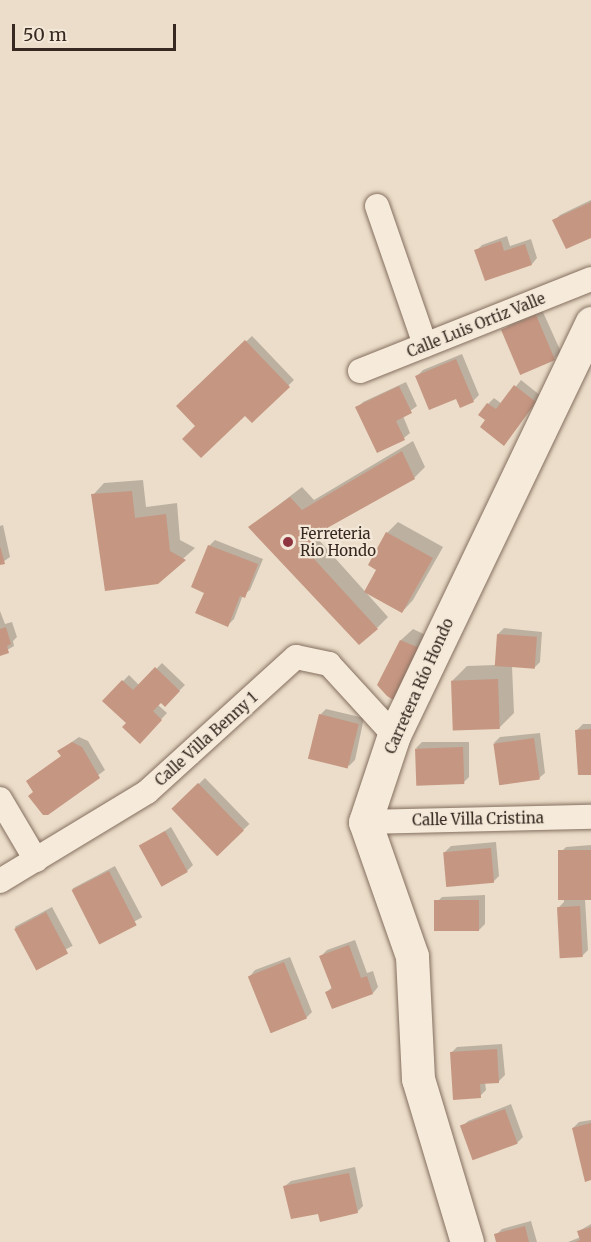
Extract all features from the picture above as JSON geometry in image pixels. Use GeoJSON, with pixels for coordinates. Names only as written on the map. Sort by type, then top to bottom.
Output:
{"type":"FeatureCollection","features":[{"type":"Feature","properties":{"kind":"street"},"geometry":{"type":"LineString","coordinates":[[377,206],[425,345]]}},
{"type":"Feature","properties":{"kind":"street","name":"Calle Luis Ortiz Valle"},"geometry":{"type":"LineString","coordinates":[[360,370],[591,279]]}},
{"type":"Feature","properties":{"kind":"street","name":"Carretera Río Hondo"},"geometry":{"type":"LineString","coordinates":[[365,822],[394,735],[591,323]]}},
{"type":"Feature","properties":{"kind":"street","name":"Calle Villa Benny 1"},"geometry":{"type":"LineString","coordinates":[[0,881],[147,792],[296,657],[329,664],[394,735]]}},
{"type":"Feature","properties":{"kind":"street"},"geometry":{"type":"LineString","coordinates":[[0,799],[36,860]]}},
{"type":"Feature","properties":{"kind":"street","name":"Calle Villa Cristina"},"geometry":{"type":"LineString","coordinates":[[365,822],[591,817]]}},
{"type":"Feature","properties":{"kind":"street"},"geometry":{"type":"LineString","coordinates":[[365,822],[412,956],[418,1079],[467,1242]]}},
{"type":"Feature","properties":{"kind":"building"},"geometry":{"type":"Polygon","coordinates":[[[591,202],[591,238],[566,249],[552,220],[591,202]]]}},
{"type":"Feature","properties":{"kind":"building"},"geometry":{"type":"Polygon","coordinates":[[[501,241],[504,251],[525,244],[532,265],[485,281],[474,250],[501,241]]]}},
{"type":"Feature","properties":{"kind":"building"},"geometry":{"type":"Polygon","coordinates":[[[536,315],[555,360],[520,375],[501,330],[536,315]]]}},
{"type":"Feature","properties":{"kind":"building"},"geometry":{"type":"Polygon","coordinates":[[[245,340],[290,387],[252,423],[245,416],[201,458],[182,439],[195,426],[176,406],[245,340]]]}},
{"type":"Feature","properties":{"kind":"building"},"geometry":{"type":"Polygon","coordinates":[[[456,359],[474,402],[460,408],[456,399],[429,410],[415,376],[456,359]]]}},
{"type":"Feature","properties":{"kind":"building"},"geometry":{"type":"Polygon","coordinates":[[[514,385],[536,402],[504,446],[480,427],[485,420],[478,415],[487,403],[496,409],[514,385]]]}},
{"type":"Feature","properties":{"kind":"building"},"geometry":{"type":"Polygon","coordinates":[[[399,386],[412,413],[396,421],[405,440],[377,453],[355,407],[399,386]]]}},
{"type":"Feature","properties":{"kind":"building","name":"Ferreteria Rio Hondo"},"geometry":{"type":"Polygon","coordinates":[[[402,451],[415,479],[320,532],[322,536],[305,549],[378,629],[359,645],[248,527],[290,497],[302,510],[402,451]]]}},
{"type":"Feature","properties":{"kind":"building"},"geometry":{"type":"Polygon","coordinates":[[[132,491],[135,518],[166,514],[170,551],[186,560],[158,584],[105,591],[91,494],[132,491]]]}},
{"type":"Feature","properties":{"kind":"building","name":"Ferreteria Rio Hondo"},"geometry":{"type":"Polygon","coordinates":[[[386,532],[433,558],[402,613],[364,592],[376,570],[368,565],[386,532]]]}},
{"type":"Feature","properties":{"kind":"building"},"geometry":{"type":"Polygon","coordinates":[[[208,545],[258,564],[245,598],[240,596],[228,627],[195,613],[204,593],[191,587],[208,545]]]}},
{"type":"Feature","properties":{"kind":"building"},"geometry":{"type":"Polygon","coordinates":[[[0,546],[5,564],[0,565],[0,546]]]}},
{"type":"Feature","properties":{"kind":"building"},"geometry":{"type":"Polygon","coordinates":[[[6,627],[11,644],[7,646],[9,653],[0,656],[0,629],[6,627]]]}},
{"type":"Feature","properties":{"kind":"building"},"geometry":{"type":"Polygon","coordinates":[[[497,634],[537,637],[535,669],[495,666],[497,634]]]}},
{"type":"Feature","properties":{"kind":"building"},"geometry":{"type":"Polygon","coordinates":[[[400,640],[422,649],[395,701],[377,685],[400,640]]]}},
{"type":"Feature","properties":{"kind":"building"},"geometry":{"type":"Polygon","coordinates":[[[155,667],[180,691],[165,707],[161,703],[153,711],[162,720],[140,744],[122,727],[126,723],[102,701],[122,680],[133,690],[155,667]]]}},
{"type":"Feature","properties":{"kind":"building"},"geometry":{"type":"Polygon","coordinates":[[[498,679],[500,729],[453,731],[451,681],[498,679]]]}},
{"type":"Feature","properties":{"kind":"building"},"geometry":{"type":"Polygon","coordinates":[[[319,714],[359,724],[348,769],[308,759],[319,714]]]}},
{"type":"Feature","properties":{"kind":"building"},"geometry":{"type":"Polygon","coordinates":[[[591,729],[591,775],[578,775],[575,730],[591,729]]]}},
{"type":"Feature","properties":{"kind":"building"},"geometry":{"type":"Polygon","coordinates":[[[534,738],[540,780],[499,785],[493,744],[534,738]]]}},
{"type":"Feature","properties":{"kind":"building"},"geometry":{"type":"Polygon","coordinates":[[[72,742],[82,747],[100,778],[48,815],[43,815],[28,796],[33,792],[26,781],[61,756],[57,751],[72,742]]]}},
{"type":"Feature","properties":{"kind":"building"},"geometry":{"type":"Polygon","coordinates":[[[463,747],[464,784],[416,786],[415,749],[463,747]]]}},
{"type":"Feature","properties":{"kind":"building"},"geometry":{"type":"Polygon","coordinates":[[[198,783],[244,830],[217,856],[171,809],[198,783]]]}},
{"type":"Feature","properties":{"kind":"building"},"geometry":{"type":"Polygon","coordinates":[[[165,831],[188,872],[162,887],[139,846],[165,831]]]}},
{"type":"Feature","properties":{"kind":"building"},"geometry":{"type":"Polygon","coordinates":[[[491,848],[494,883],[446,887],[443,852],[491,848]]]}},
{"type":"Feature","properties":{"kind":"building"},"geometry":{"type":"Polygon","coordinates":[[[558,850],[591,850],[591,900],[558,900],[558,850]]]}},
{"type":"Feature","properties":{"kind":"building"},"geometry":{"type":"Polygon","coordinates":[[[109,871],[137,925],[99,944],[72,890],[109,871]]]}},
{"type":"Feature","properties":{"kind":"building"},"geometry":{"type":"Polygon","coordinates":[[[434,900],[479,900],[479,931],[434,931],[434,900]]]}},
{"type":"Feature","properties":{"kind":"building"},"geometry":{"type":"Polygon","coordinates":[[[580,906],[583,957],[560,958],[557,907],[580,906]]]}},
{"type":"Feature","properties":{"kind":"building"},"geometry":{"type":"Polygon","coordinates":[[[46,912],[68,953],[36,970],[14,929],[46,912]]]}},
{"type":"Feature","properties":{"kind":"building"},"geometry":{"type":"Polygon","coordinates":[[[349,945],[361,978],[367,976],[373,994],[332,1009],[325,992],[332,989],[319,956],[349,945]]]}},
{"type":"Feature","properties":{"kind":"building"},"geometry":{"type":"Polygon","coordinates":[[[284,962],[307,1019],[271,1033],[248,977],[284,962]]]}},
{"type":"Feature","properties":{"kind":"building"},"geometry":{"type":"Polygon","coordinates":[[[497,1049],[499,1083],[480,1084],[481,1098],[453,1100],[450,1052],[497,1049]]]}},
{"type":"Feature","properties":{"kind":"building"},"geometry":{"type":"Polygon","coordinates":[[[505,1109],[518,1144],[473,1160],[460,1125],[505,1109]]]}},
{"type":"Feature","properties":{"kind":"building"},"geometry":{"type":"Polygon","coordinates":[[[591,1123],[591,1180],[585,1182],[572,1128],[591,1123]]]}},
{"type":"Feature","properties":{"kind":"building"},"geometry":{"type":"Polygon","coordinates":[[[349,1173],[358,1213],[320,1222],[318,1214],[291,1219],[283,1186],[349,1173]]]}},
{"type":"Feature","properties":{"kind":"building"},"geometry":{"type":"Polygon","coordinates":[[[525,1226],[529,1242],[496,1242],[494,1234],[525,1226]]]}},
{"type":"Feature","properties":{"kind":"building"},"geometry":{"type":"Polygon","coordinates":[[[591,1227],[591,1242],[575,1242],[580,1240],[577,1231],[591,1227]]]}},
{"type":"Feature","properties":{"kind":"place","name":"Ferreteria Rio Hondo"},"geometry":{"type":"Point","coordinates":[288,542]}}]}
